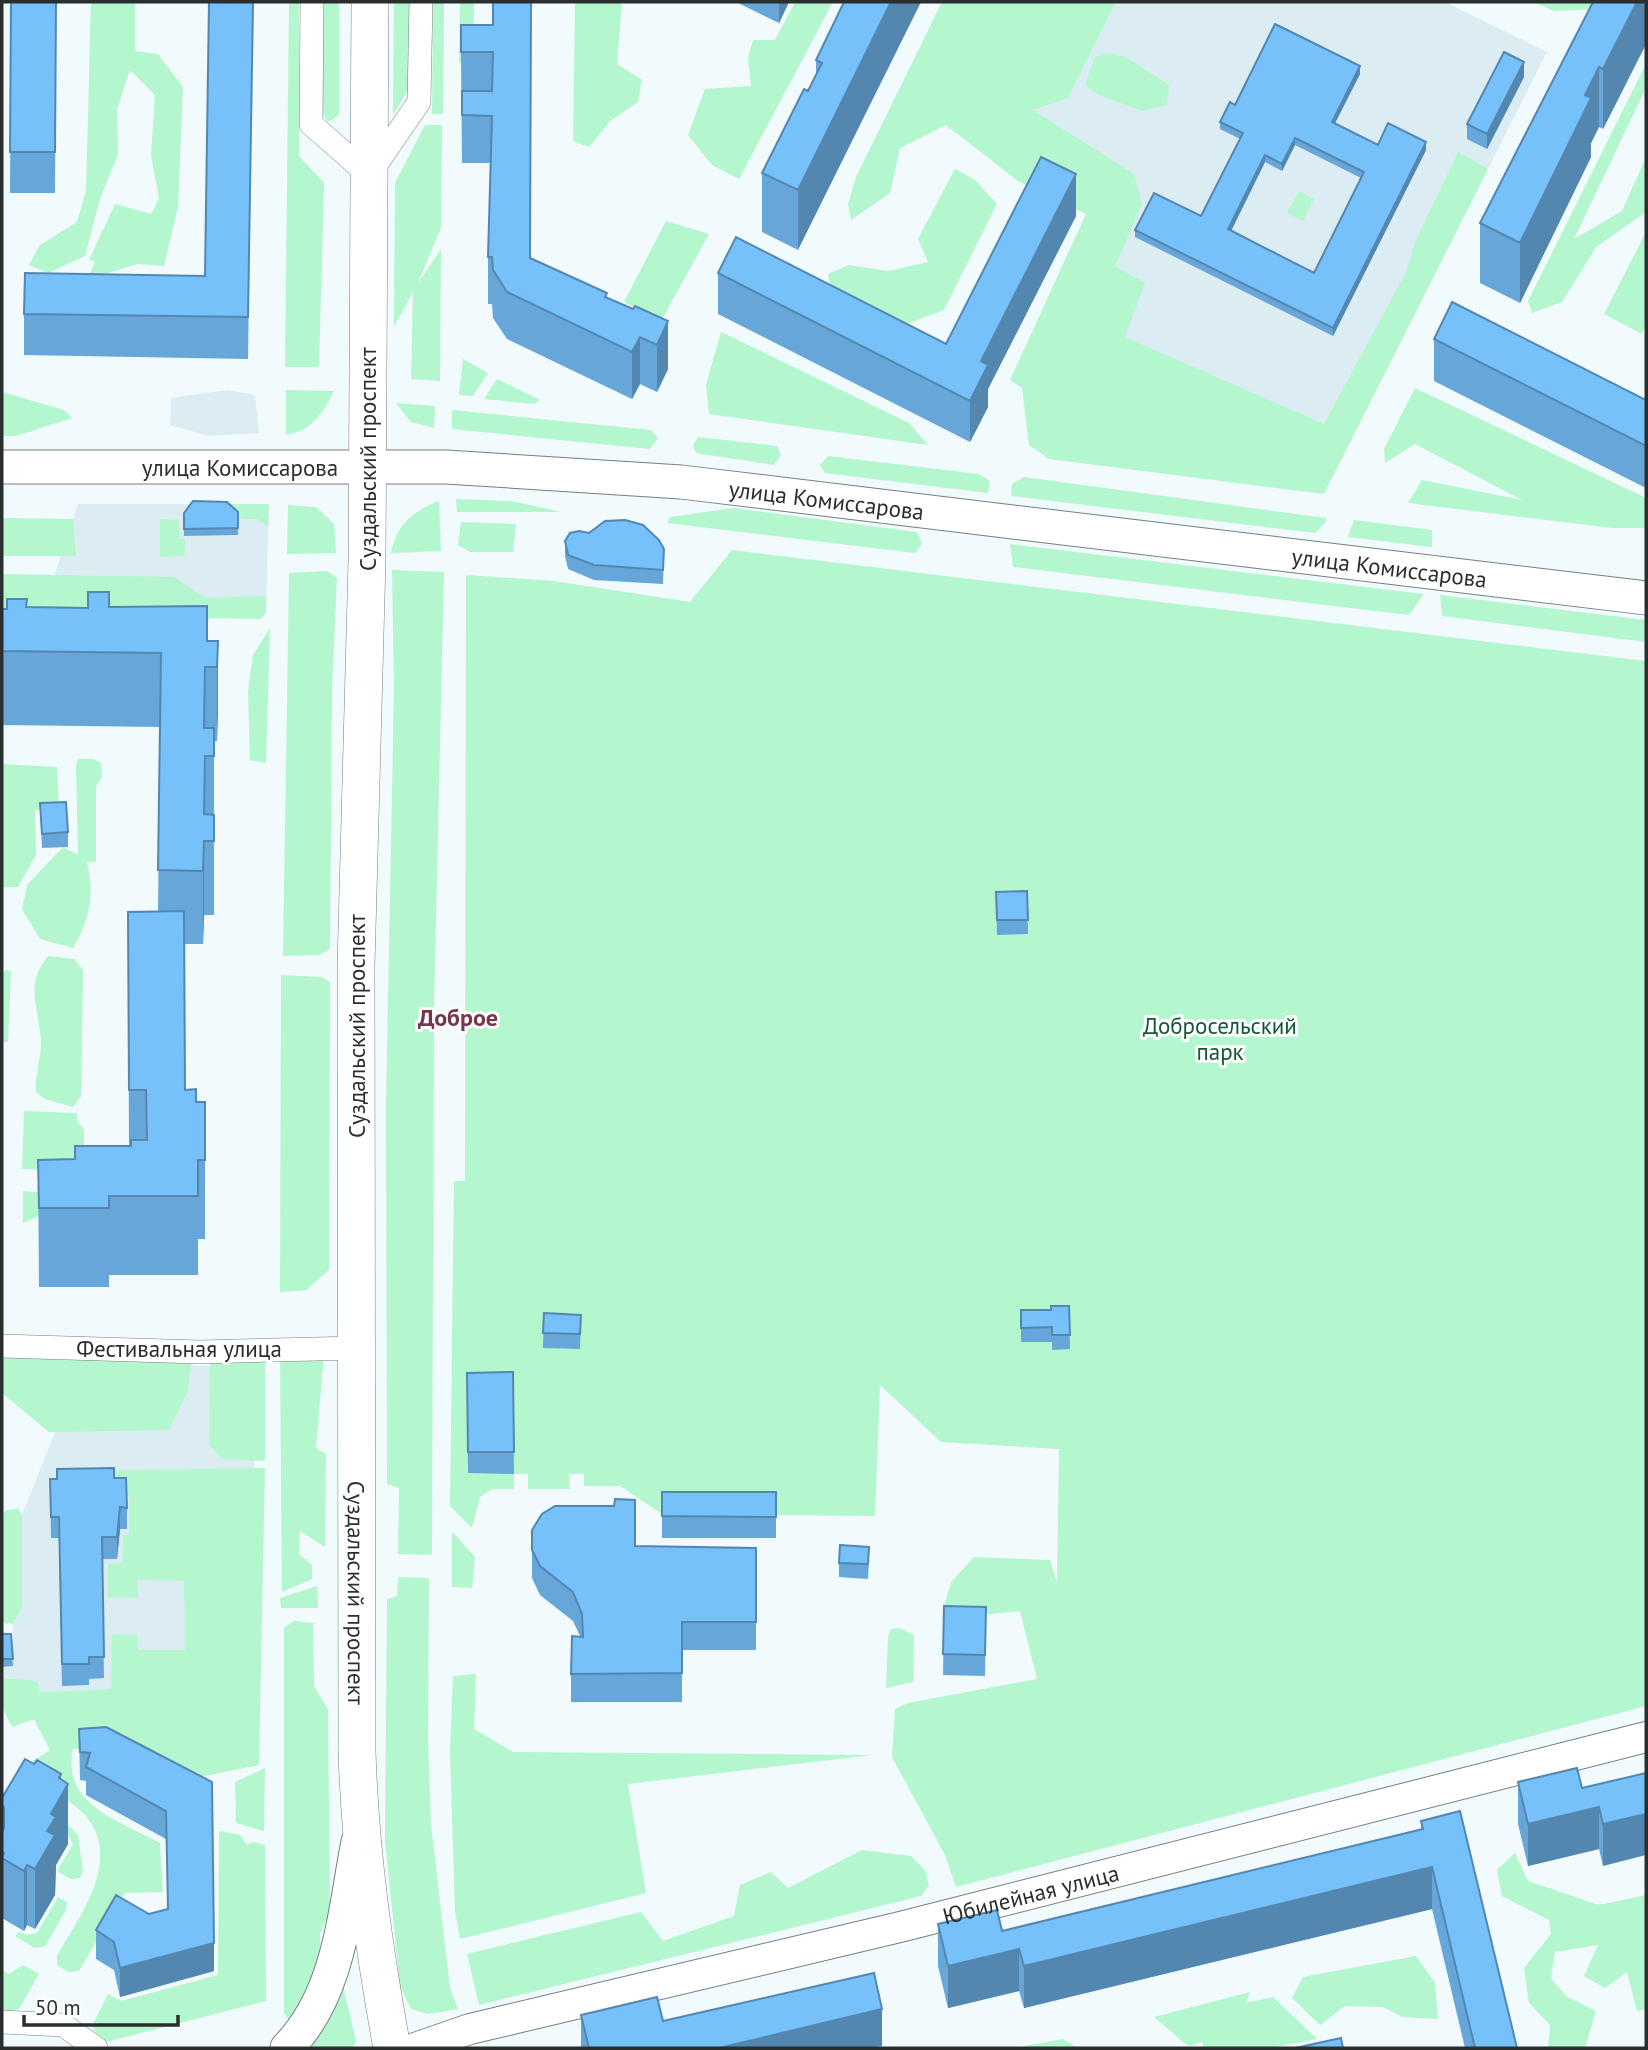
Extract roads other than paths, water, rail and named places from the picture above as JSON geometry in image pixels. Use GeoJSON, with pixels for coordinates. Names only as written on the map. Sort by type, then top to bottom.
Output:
{"type":"FeatureCollection","features":[{"type":"Feature","properties":{"kind":"main road","name":"Суздальский проспект"},"geometry":{"type":"LineString","coordinates":[[370,2],[368,466],[355,966],[359,1833],[374,1952],[393,2048]]}},
{"type":"Feature","properties":{"kind":"main road","name":"улица Комиссарова"},"geometry":{"type":"LineString","coordinates":[[2,467],[446,467],[681,482],[1646,598]]}},
{"type":"Feature","properties":{"kind":"main road"},"geometry":{"type":"LineString","coordinates":[[287,2048],[305,2030],[324,1996],[336,1955],[359,1833]]}},
{"type":"Feature","properties":{"kind":"street"},"geometry":{"type":"LineString","coordinates":[[312,2],[311,124],[369,175],[419,102],[421,2]]}},
{"type":"Feature","properties":{"kind":"street","name":"Фестивальная улица"},"geometry":{"type":"LineString","coordinates":[[2,1346],[200,1352],[356,1348]]}},
{"type":"Feature","properties":{"kind":"street","name":"Юбилейная улица"},"geometry":{"type":"LineString","coordinates":[[415,2048],[470,2029],[923,1921],[1646,1737]]}},
{"type":"Feature","properties":{"kind":"street"},"geometry":{"type":"LineString","coordinates":[[2,2022],[63,2025],[96,2048]]}},
{"type":"Feature","properties":{"kind":"district","name":"Доброе"},"geometry":{"type":"Point","coordinates":[458,1017]}},
{"type":"Feature","properties":{"kind":"park label","name":"Добросельский парк"},"geometry":{"type":"Point","coordinates":[1220,1038]}}]}
